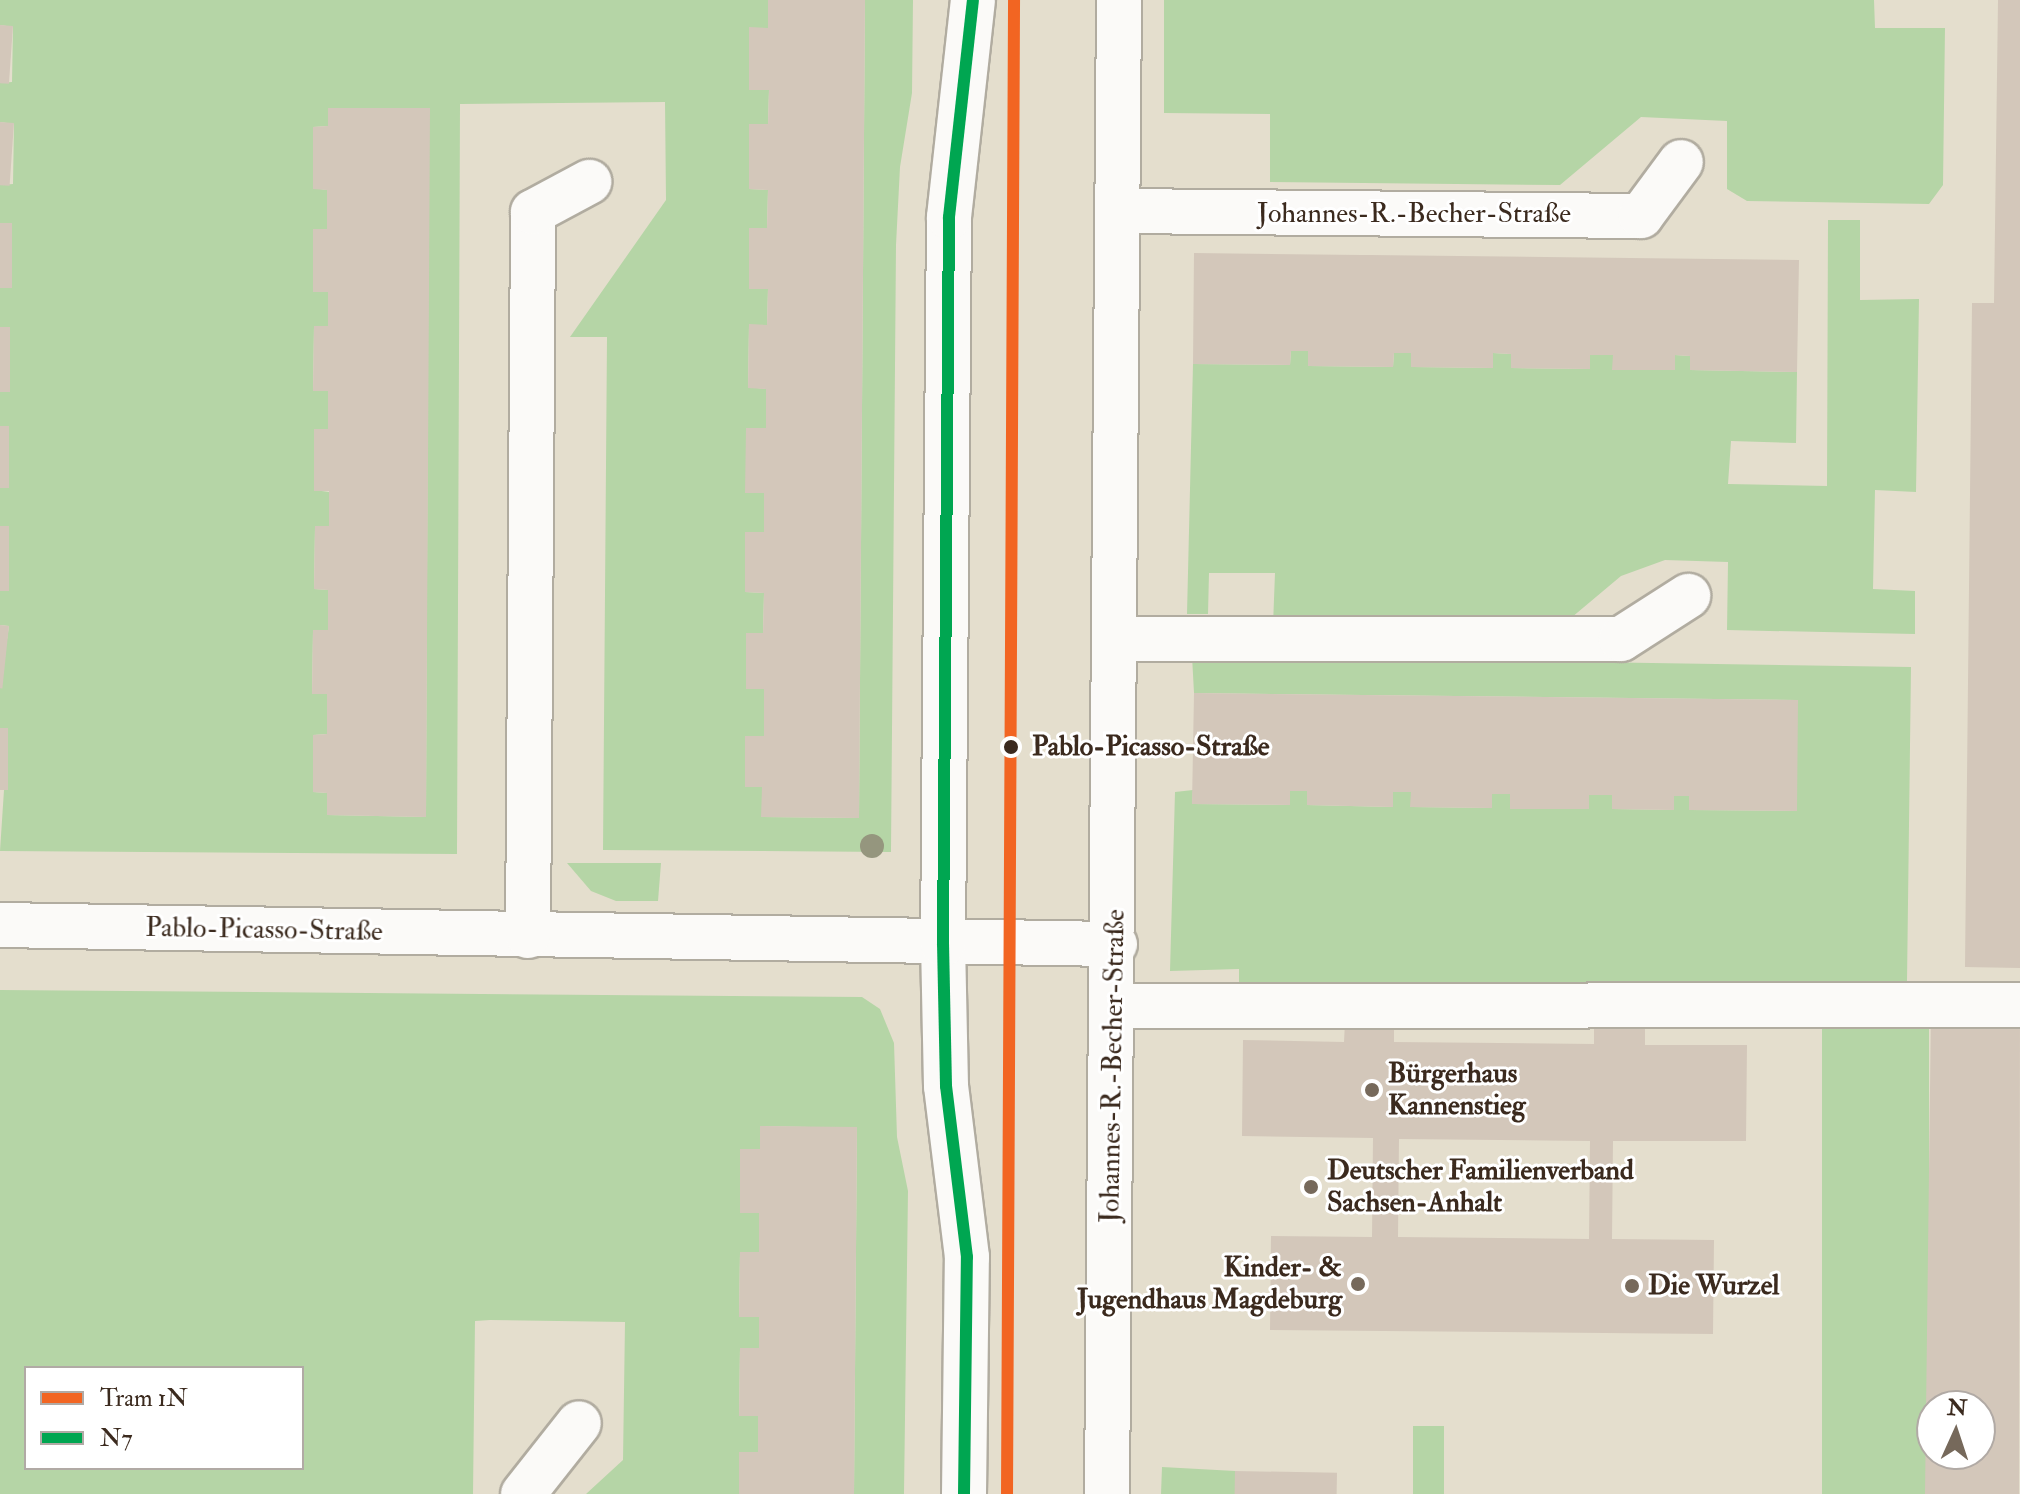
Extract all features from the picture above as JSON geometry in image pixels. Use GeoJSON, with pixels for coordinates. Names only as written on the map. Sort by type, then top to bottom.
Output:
{"type":"FeatureCollection","features":[{"type":"Feature","properties":{"kind":"street"},"geometry":{"type":"LineString","coordinates":[[964,1494],[967,1257],[946,1086],[943,944],[949,217],[973,0]]}},
{"type":"Feature","properties":{"kind":"street","name":"Johannes-R.-Becher-Straße"},"geometry":{"type":"LineString","coordinates":[[1107,1494],[1115,944],[1119,0]]}},
{"type":"Feature","properties":{"kind":"street","name":"Johannes-R.-Becher-Straße"},"geometry":{"type":"LineString","coordinates":[[1119,211],[1641,216],[1681,162]]}},
{"type":"Feature","properties":{"kind":"street"},"geometry":{"type":"LineString","coordinates":[[528,936],[533,212],[589,182]]}},
{"type":"Feature","properties":{"kind":"street"},"geometry":{"type":"LineString","coordinates":[[1116,639],[1621,639],[1688,596]]}},
{"type":"Feature","properties":{"kind":"street","name":"Pablo-Picasso-Straße"},"geometry":{"type":"LineString","coordinates":[[0,925],[943,944],[1115,944]]}},
{"type":"Feature","properties":{"kind":"street"},"geometry":{"type":"LineString","coordinates":[[1114,1006],[2020,1005]]}},
{"type":"Feature","properties":{"kind":"street"},"geometry":{"type":"LineString","coordinates":[[523,1494],[579,1423]]}},
{"type":"Feature","properties":{"kind":"green space"},"geometry":{"type":"Polygon","coordinates":[[[0,0],[768,0],[768,28],[749,28],[749,89],[769,90],[768,124],[749,125],[749,189],[768,190],[767,228],[749,228],[749,289],[768,289],[767,325],[749,325],[748,387],[766,389],[766,428],[746,428],[764,493],[764,532],[745,532],[745,592],[764,593],[763,633],[746,633],[746,689],[764,689],[764,736],[745,736],[745,787],[762,787],[762,817],[859,818],[865,0],[913,0],[912,93],[900,167],[896,245],[891,852],[603,850],[607,337],[570,337],[666,200],[665,102],[460,104],[457,854],[0,851],[8,729],[0,728],[0,688],[9,626],[0,625],[0,591],[8,591],[9,527],[0,526],[0,488],[8,488],[9,427],[0,426],[0,392],[10,327],[0,327],[0,288],[12,287],[12,223],[0,223],[0,185],[13,184],[14,124],[0,122],[0,83],[12,82],[13,27],[0,25],[0,0]],[[328,108],[328,126],[313,127],[313,188],[327,190],[327,229],[313,230],[313,292],[328,292],[328,326],[314,326],[313,391],[328,391],[328,429],[314,430],[314,490],[329,492],[329,526],[315,527],[314,589],[328,590],[328,630],[313,631],[312,693],[327,694],[327,734],[313,735],[313,792],[327,793],[327,815],[426,817],[429,108],[328,108]]]}},
{"type":"Feature","properties":{"kind":"green space"},"geometry":{"type":"Polygon","coordinates":[[[1164,0],[1874,0],[1875,28],[1945,28],[1943,185],[1929,204],[1747,201],[1727,189],[1727,121],[1641,117],[1560,185],[1270,182],[1270,114],[1164,113],[1164,0]]]}},
{"type":"Feature","properties":{"kind":"green space"},"geometry":{"type":"Polygon","coordinates":[[[1828,220],[1860,220],[1860,300],[1919,299],[1916,492],[1875,490],[1873,589],[1915,591],[1915,634],[1727,630],[1728,562],[1665,560],[1621,576],[1559,628],[1273,625],[1275,573],[1209,573],[1208,614],[1187,614],[1193,364],[1290,365],[1291,351],[1308,351],[1308,366],[1393,367],[1394,353],[1411,353],[1412,367],[1492,368],[1493,353],[1511,354],[1511,368],[1589,369],[1590,355],[1613,355],[1613,370],[1674,370],[1675,355],[1690,356],[1690,370],[1797,372],[1796,443],[1731,441],[1728,484],[1827,486],[1828,220]]]}},
{"type":"Feature","properties":{"kind":"green space"},"geometry":{"type":"Polygon","coordinates":[[[1192,656],[1911,667],[1907,982],[1239,992],[1239,969],[1170,971],[1175,792],[1193,790],[1192,804],[1289,805],[1290,791],[1307,791],[1307,805],[1392,807],[1393,792],[1411,792],[1411,807],[1492,808],[1492,794],[1510,794],[1511,809],[1589,808],[1589,795],[1612,795],[1612,809],[1674,810],[1674,796],[1689,796],[1690,810],[1797,811],[1797,700],[1194,693],[1192,656]]]}},
{"type":"Feature","properties":{"kind":"green space"},"geometry":{"type":"Polygon","coordinates":[[[567,863],[661,863],[658,901],[616,901],[591,891],[567,863]]]}},
{"type":"Feature","properties":{"kind":"green space"},"geometry":{"type":"Polygon","coordinates":[[[0,990],[862,997],[880,1009],[894,1043],[897,1137],[908,1191],[904,1494],[854,1494],[857,1128],[761,1126],[760,1149],[740,1150],[740,1213],[759,1213],[759,1252],[740,1253],[739,1316],[759,1317],[759,1348],[740,1349],[739,1416],[758,1416],[758,1452],[739,1452],[739,1494],[586,1494],[623,1460],[625,1322],[490,1320],[475,1321],[473,1494],[0,1494],[0,990]]]}},
{"type":"Feature","properties":{"kind":"green space"},"geometry":{"type":"Polygon","coordinates":[[[1822,1017],[1929,1017],[1929,1390],[1916,1390],[1916,1470],[1929,1470],[1929,1494],[1822,1494],[1822,1017]]]}},
{"type":"Feature","properties":{"kind":"green space"},"geometry":{"type":"Polygon","coordinates":[[[1413,1426],[1444,1426],[1444,1494],[1413,1494],[1413,1426]]]}},
{"type":"Feature","properties":{"kind":"green space"},"geometry":{"type":"Polygon","coordinates":[[[1162,1467],[1235,1471],[1235,1494],[1161,1494],[1162,1467]]]}},
{"type":"Feature","properties":{"kind":"building"},"geometry":{"type":"Polygon","coordinates":[[[768,0],[865,0],[859,818],[761,817],[762,787],[745,787],[745,736],[764,736],[764,689],[746,689],[746,633],[763,633],[764,593],[745,592],[745,532],[764,532],[764,493],[745,493],[746,428],[766,428],[766,389],[748,388],[749,324],[767,325],[768,289],[749,289],[749,228],[767,228],[768,190],[749,189],[749,124],[768,124],[769,90],[749,90],[749,27],[768,28],[768,0]]]}},
{"type":"Feature","properties":{"kind":"building"},"geometry":{"type":"Polygon","coordinates":[[[1998,0],[2020,0],[2020,968],[1965,967],[1972,303],[1994,303],[1998,0]]]}},
{"type":"Feature","properties":{"kind":"building"},"geometry":{"type":"Polygon","coordinates":[[[0,25],[13,26],[9,84],[0,83],[0,25]]]}},
{"type":"Feature","properties":{"kind":"building"},"geometry":{"type":"Polygon","coordinates":[[[328,108],[430,108],[426,817],[327,815],[327,793],[313,792],[313,735],[327,734],[327,694],[312,694],[313,630],[328,630],[328,590],[314,589],[315,526],[329,526],[329,491],[314,491],[314,429],[328,429],[328,391],[313,391],[314,326],[328,326],[328,292],[313,292],[313,229],[327,229],[327,190],[313,189],[313,127],[328,126],[328,108]]]}},
{"type":"Feature","properties":{"kind":"building"},"geometry":{"type":"Polygon","coordinates":[[[0,122],[14,123],[10,186],[0,185],[0,122]]]}},
{"type":"Feature","properties":{"kind":"building"},"geometry":{"type":"Polygon","coordinates":[[[0,223],[12,223],[12,288],[0,288],[0,223]]]}},
{"type":"Feature","properties":{"kind":"building"},"geometry":{"type":"Polygon","coordinates":[[[1194,253],[1799,260],[1797,372],[1690,370],[1690,356],[1675,355],[1675,370],[1612,370],[1613,355],[1590,355],[1590,369],[1511,368],[1511,354],[1493,353],[1493,368],[1411,367],[1411,353],[1394,353],[1393,367],[1308,366],[1308,351],[1291,351],[1290,365],[1193,364],[1194,253]]]}},
{"type":"Feature","properties":{"kind":"building"},"geometry":{"type":"Polygon","coordinates":[[[0,327],[10,327],[10,392],[0,392],[0,327]]]}},
{"type":"Feature","properties":{"kind":"building"},"geometry":{"type":"Polygon","coordinates":[[[0,426],[9,426],[9,488],[0,488],[0,426]]]}},
{"type":"Feature","properties":{"kind":"building"},"geometry":{"type":"Polygon","coordinates":[[[0,526],[9,526],[9,591],[0,591],[0,526]]]}},
{"type":"Feature","properties":{"kind":"building"},"geometry":{"type":"Polygon","coordinates":[[[0,625],[9,626],[0,688],[0,625]]]}},
{"type":"Feature","properties":{"kind":"building"},"geometry":{"type":"Polygon","coordinates":[[[1194,693],[1798,700],[1797,811],[1689,810],[1689,796],[1674,796],[1674,810],[1612,809],[1612,795],[1589,795],[1589,809],[1510,809],[1510,794],[1492,794],[1492,808],[1410,807],[1411,792],[1393,792],[1393,807],[1307,805],[1307,791],[1290,791],[1290,805],[1192,804],[1194,693]]]}},
{"type":"Feature","properties":{"kind":"building"},"geometry":{"type":"Polygon","coordinates":[[[0,728],[8,728],[8,790],[0,790],[0,728]]]}},
{"type":"Feature","properties":{"kind":"building"},"geometry":{"type":"Polygon","coordinates":[[[1931,1009],[2020,1011],[2019,1494],[1925,1494],[1925,1470],[1996,1470],[1996,1390],[1926,1390],[1931,1009]]]}},
{"type":"Feature","properties":{"kind":"building"},"geometry":{"type":"Polygon","coordinates":[[[1345,1022],[1394,1022],[1394,1042],[1594,1044],[1594,1024],[1645,1024],[1645,1045],[1747,1045],[1746,1141],[1613,1141],[1612,1239],[1714,1240],[1713,1334],[1270,1330],[1271,1236],[1372,1237],[1373,1138],[1242,1136],[1243,1040],[1344,1042],[1345,1022]],[[1399,1139],[1398,1237],[1589,1239],[1590,1141],[1399,1139]]]}},
{"type":"Feature","properties":{"kind":"building"},"geometry":{"type":"Polygon","coordinates":[[[760,1126],[857,1127],[854,1494],[739,1494],[739,1452],[758,1452],[758,1416],[739,1416],[740,1348],[759,1348],[759,1317],[739,1317],[740,1252],[759,1252],[759,1213],[740,1213],[740,1149],[760,1149],[760,1126]]]}},
{"type":"Feature","properties":{"kind":"building"},"geometry":{"type":"Polygon","coordinates":[[[1235,1471],[1337,1473],[1337,1494],[1235,1494],[1235,1471]]]}},
{"type":"Feature","properties":{"kind":"tram line","name":"1N"},"geometry":{"type":"LineString","coordinates":[[1007,1494],[1014,0]]}},
{"type":"Feature","properties":{"kind":"transit line","name":"N7"},"geometry":{"type":"LineString","coordinates":[[964,1494],[967,1257],[946,1086],[943,944],[949,217],[973,0]]}},
{"type":"Feature","properties":{"kind":"place","name":"Pablo-Picasso-Straße"},"geometry":{"type":"Point","coordinates":[1011,747]}},
{"type":"Feature","properties":{"kind":"place","name":"Bürgerhaus Kannenstieg"},"geometry":{"type":"Point","coordinates":[1372,1090]}},
{"type":"Feature","properties":{"kind":"place","name":"Deutscher Familienverband Sachsen-Anhalt"},"geometry":{"type":"Point","coordinates":[1311,1187]}},
{"type":"Feature","properties":{"kind":"place","name":"Kinder- & Jugendhaus Magdeburg"},"geometry":{"type":"Point","coordinates":[1358,1284]}},
{"type":"Feature","properties":{"kind":"place","name":"Die Wurzel"},"geometry":{"type":"Point","coordinates":[1632,1286]}}]}
